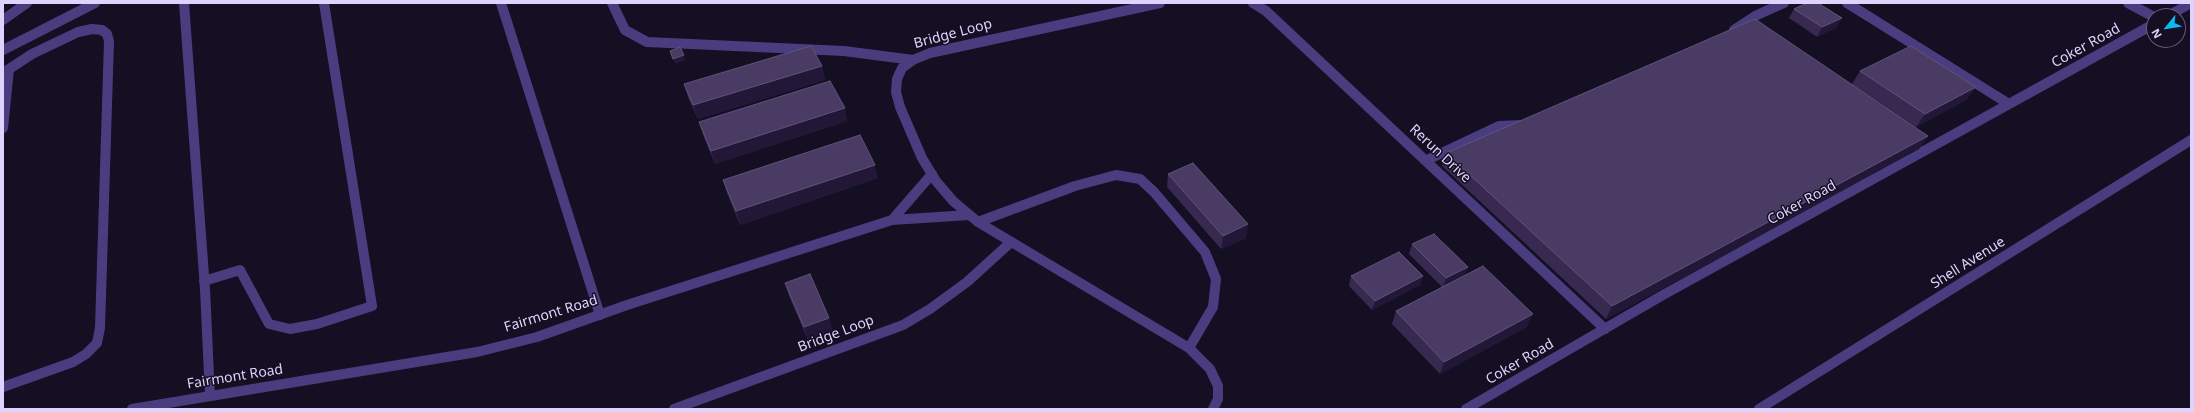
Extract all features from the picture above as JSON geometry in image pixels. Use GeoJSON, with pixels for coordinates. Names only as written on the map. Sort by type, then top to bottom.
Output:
{"type":"FeatureCollection","features":[{"type":"Feature","properties":{"kind":"street"},"geometry":{"type":"LineString","coordinates":[[3,20],[27,3]]}},
{"type":"Feature","properties":{"kind":"street"},"geometry":{"type":"LineString","coordinates":[[3,50],[95,3]]}},
{"type":"Feature","properties":{"kind":"street"},"geometry":{"type":"LineString","coordinates":[[184,3],[204,281],[210,396]]}},
{"type":"Feature","properties":{"kind":"street"},"geometry":{"type":"LineString","coordinates":[[204,281],[240,270],[269,324],[290,329],[317,324],[372,306],[324,3]]}},
{"type":"Feature","properties":{"kind":"street"},"geometry":{"type":"LineString","coordinates":[[501,3],[600,315]]}},
{"type":"Feature","properties":{"kind":"street"},"geometry":{"type":"LineString","coordinates":[[612,3],[625,30],[647,42],[844,51],[913,60]]}},
{"type":"Feature","properties":{"kind":"street","name":"Bridge Loop"},"geometry":{"type":"LineString","coordinates":[[1160,3],[953,47],[913,60],[902,68],[897,79],[896,92],[900,107],[922,158],[932,174],[953,201],[978,222],[1010,242],[1189,348],[1210,369],[1218,386],[1218,399],[1213,409]]}},
{"type":"Feature","properties":{"kind":"street","name":"Rerun Drive"},"geometry":{"type":"LineString","coordinates":[[1253,3],[1266,10],[1605,329]]}},
{"type":"Feature","properties":{"kind":"street"},"geometry":{"type":"LineString","coordinates":[[1724,35],[1758,15],[1784,3]]}},
{"type":"Feature","properties":{"kind":"street"},"geometry":{"type":"LineString","coordinates":[[1846,3],[2009,104]]}},
{"type":"Feature","properties":{"kind":"street"},"geometry":{"type":"LineString","coordinates":[[2128,3],[2146,13]]}},
{"type":"Feature","properties":{"kind":"street"},"geometry":{"type":"LineString","coordinates":[[2182,8],[2191,3]]}},
{"type":"Feature","properties":{"kind":"street","name":"Coker Road"},"geometry":{"type":"LineString","coordinates":[[1466,409],[1605,329],[2146,28]]}},
{"type":"Feature","properties":{"kind":"street"},"geometry":{"type":"LineString","coordinates":[[3,128],[6,71],[32,54],[78,32],[92,29],[102,30],[107,34],[109,41],[100,328],[97,343],[86,354],[73,362],[3,386]]}},
{"type":"Feature","properties":{"kind":"street"},"geometry":{"type":"LineString","coordinates":[[1427,160],[1499,126],[1526,124],[1533,121]]}},
{"type":"Feature","properties":{"kind":"street","name":"Shell Avenue"},"geometry":{"type":"LineString","coordinates":[[1759,409],[2191,140]]}},
{"type":"Feature","properties":{"kind":"street"},"geometry":{"type":"LineString","coordinates":[[892,220],[932,174]]}},
{"type":"Feature","properties":{"kind":"street"},"geometry":{"type":"LineString","coordinates":[[978,222],[1075,186],[1116,175],[1140,179],[1154,192],[1205,252],[1216,279],[1213,307],[1189,348]]}},
{"type":"Feature","properties":{"kind":"street","name":"Fairmont Road"},"geometry":{"type":"LineString","coordinates":[[132,409],[477,352],[536,337],[892,220],[969,215]]}},
{"type":"Feature","properties":{"kind":"street","name":"Bridge Loop"},"geometry":{"type":"LineString","coordinates":[[674,409],[903,325],[930,309],[967,282],[1010,242]]}},
{"type":"Feature","properties":{"kind":"building"},"geometry":{"type":"Polygon","coordinates":[[[1807,3],[1818,3],[1842,18],[1822,27],[1794,9],[1807,3]]]}},
{"type":"Feature","properties":{"kind":"building"},"geometry":{"type":"Polygon","coordinates":[[[1755,19],[1928,136],[1612,306],[1446,153],[1755,19]]]}},
{"type":"Feature","properties":{"kind":"building"},"geometry":{"type":"Polygon","coordinates":[[[811,46],[822,66],[693,105],[684,84],[811,46]]]}},
{"type":"Feature","properties":{"kind":"building"},"geometry":{"type":"Polygon","coordinates":[[[1911,46],[1976,87],[1925,114],[1860,71],[1911,46]]]}},
{"type":"Feature","properties":{"kind":"building"},"geometry":{"type":"Polygon","coordinates":[[[680,47],[684,55],[673,59],[670,51],[680,47]]]}},
{"type":"Feature","properties":{"kind":"building"},"geometry":{"type":"Polygon","coordinates":[[[830,81],[845,108],[711,151],[699,122],[830,81]]]}},
{"type":"Feature","properties":{"kind":"building"},"geometry":{"type":"Polygon","coordinates":[[[860,135],[875,165],[736,211],[723,180],[860,135]]]}},
{"type":"Feature","properties":{"kind":"building"},"geometry":{"type":"Polygon","coordinates":[[[1193,163],[1248,224],[1223,236],[1168,174],[1193,163]]]}},
{"type":"Feature","properties":{"kind":"building"},"geometry":{"type":"Polygon","coordinates":[[[1434,234],[1468,267],[1446,278],[1412,244],[1434,234]]]}},
{"type":"Feature","properties":{"kind":"building"},"geometry":{"type":"Polygon","coordinates":[[[1399,252],[1423,276],[1375,301],[1351,276],[1399,252]]]}},
{"type":"Feature","properties":{"kind":"building"},"geometry":{"type":"Polygon","coordinates":[[[1483,266],[1533,314],[1444,362],[1396,311],[1483,266]]]}},
{"type":"Feature","properties":{"kind":"building"},"geometry":{"type":"Polygon","coordinates":[[[810,274],[829,318],[804,327],[785,283],[810,274]]]}}]}
